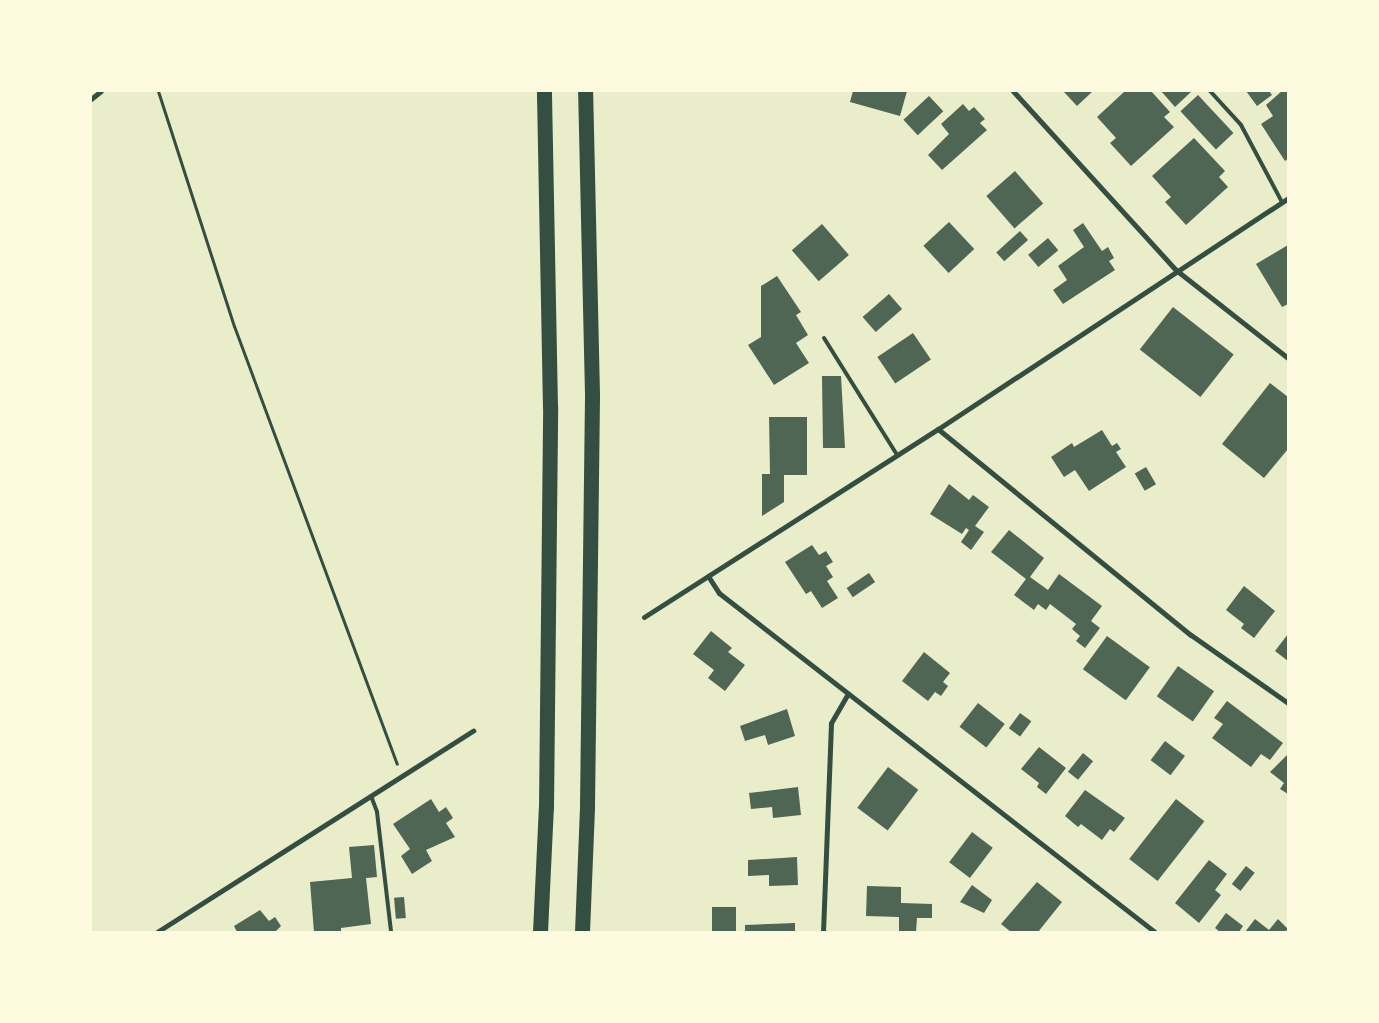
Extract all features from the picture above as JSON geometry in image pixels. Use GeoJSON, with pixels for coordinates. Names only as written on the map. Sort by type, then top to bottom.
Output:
{"type":"FeatureCollection","features":[{"type":"Feature","properties":{"kind":"highway"},"geometry":{"type":"LineString","coordinates":[[540,932],[546,806],[550,407],[544,91]]}},
{"type":"Feature","properties":{"kind":"highway"},"geometry":{"type":"LineString","coordinates":[[582,932],[587,806],[592,394],[585,91]]}},
{"type":"Feature","properties":{"kind":"street"},"geometry":{"type":"LineString","coordinates":[[91,99],[101,91]]}},
{"type":"Feature","properties":{"kind":"street"},"geometry":{"type":"LineString","coordinates":[[1013,91],[1176,270],[1288,358]]}},
{"type":"Feature","properties":{"kind":"street"},"geometry":{"type":"LineString","coordinates":[[644,617],[938,430],[1176,270],[1285,200]]}},
{"type":"Feature","properties":{"kind":"street"},"geometry":{"type":"LineString","coordinates":[[938,430],[1191,635],[1288,703]]}},
{"type":"Feature","properties":{"kind":"street"},"geometry":{"type":"LineString","coordinates":[[708,576],[719,593],[1155,932]]}},
{"type":"Feature","properties":{"kind":"street"},"geometry":{"type":"LineString","coordinates":[[823,932],[831,723],[848,693]]}},
{"type":"Feature","properties":{"kind":"street"},"geometry":{"type":"LineString","coordinates":[[157,932],[473,731]]}},
{"type":"Feature","properties":{"kind":"lane"},"geometry":{"type":"LineString","coordinates":[[1210,91],[1242,125],[1285,200]]}},
{"type":"Feature","properties":{"kind":"lane"},"geometry":{"type":"LineString","coordinates":[[824,338],[897,455]]}},
{"type":"Feature","properties":{"kind":"lane"},"geometry":{"type":"LineString","coordinates":[[371,796],[377,812],[391,932]]}},
{"type":"Feature","properties":{"kind":"path"},"geometry":{"type":"LineString","coordinates":[[158,91],[234,326],[402,777]]}},
{"type":"Feature","properties":{"kind":"building"},"geometry":{"type":"Polygon","coordinates":[[[853,91],[907,91],[900,116],[850,102],[853,91]]]}},
{"type":"Feature","properties":{"kind":"building"},"geometry":{"type":"Polygon","coordinates":[[[1063,91],[1093,91],[1077,106],[1063,91]]]}},
{"type":"Feature","properties":{"kind":"building"},"geometry":{"type":"Polygon","coordinates":[[[1125,91],[1151,91],[1170,112],[1164,117],[1174,127],[1131,166],[1110,143],[1116,138],[1097,117],[1125,91]]]}},
{"type":"Feature","properties":{"kind":"building"},"geometry":{"type":"Polygon","coordinates":[[[1161,91],[1192,91],[1175,107],[1161,91]]]}},
{"type":"Feature","properties":{"kind":"building"},"geometry":{"type":"Polygon","coordinates":[[[1246,91],[1269,91],[1272,95],[1257,106],[1246,91]]]}},
{"type":"Feature","properties":{"kind":"building"},"geometry":{"type":"Polygon","coordinates":[[[1282,91],[1288,91],[1288,159],[1285,161],[1261,124],[1273,116],[1266,105],[1282,91]]]}},
{"type":"Feature","properties":{"kind":"building"},"geometry":{"type":"Polygon","coordinates":[[[1198,95],[1233,133],[1216,149],[1180,111],[1198,95]]]}},
{"type":"Feature","properties":{"kind":"building"},"geometry":{"type":"Polygon","coordinates":[[[929,96],[943,111],[918,135],[903,120],[929,96]]]}},
{"type":"Feature","properties":{"kind":"building"},"geometry":{"type":"Polygon","coordinates":[[[963,104],[969,111],[974,107],[985,119],[980,123],[987,130],[942,170],[928,155],[949,134],[941,124],[963,104]]]}},
{"type":"Feature","properties":{"kind":"building"},"geometry":{"type":"Polygon","coordinates":[[[1194,138],[1225,171],[1219,177],[1228,187],[1186,225],[1165,202],[1171,197],[1152,176],[1194,138]]]}},
{"type":"Feature","properties":{"kind":"building"},"geometry":{"type":"Polygon","coordinates":[[[1015,171],[1043,203],[1015,228],[986,196],[1015,171]]]}},
{"type":"Feature","properties":{"kind":"building"},"geometry":{"type":"Polygon","coordinates":[[[949,222],[974,249],[949,273],[923,246],[949,222]]]}},
{"type":"Feature","properties":{"kind":"building"},"geometry":{"type":"Polygon","coordinates":[[[1083,223],[1102,251],[1108,247],[1114,258],[1109,261],[1115,270],[1063,304],[1053,290],[1067,280],[1058,266],[1084,247],[1073,230],[1083,223]]]}},
{"type":"Feature","properties":{"kind":"building"},"geometry":{"type":"Polygon","coordinates":[[[822,224],[849,255],[819,281],[792,250],[822,224]]]}},
{"type":"Feature","properties":{"kind":"building"},"geometry":{"type":"Polygon","coordinates":[[[1020,231],[1028,240],[1004,261],[996,252],[1020,231]]]}},
{"type":"Feature","properties":{"kind":"building"},"geometry":{"type":"Polygon","coordinates":[[[1048,238],[1058,250],[1038,267],[1028,255],[1048,238]]]}},
{"type":"Feature","properties":{"kind":"building"},"geometry":{"type":"Polygon","coordinates":[[[1288,245],[1288,304],[1282,307],[1256,264],[1288,245]]]}},
{"type":"Feature","properties":{"kind":"building"},"geometry":{"type":"Polygon","coordinates":[[[777,276],[801,312],[796,315],[808,335],[796,343],[809,363],[774,385],[748,345],[761,337],[761,286],[777,276]]]}},
{"type":"Feature","properties":{"kind":"building"},"geometry":{"type":"Polygon","coordinates":[[[889,294],[902,309],[876,332],[863,317],[889,294]]]}},
{"type":"Feature","properties":{"kind":"building"},"geometry":{"type":"Polygon","coordinates":[[[1173,307],[1234,354],[1200,397],[1140,350],[1173,307]]]}},
{"type":"Feature","properties":{"kind":"building"},"geometry":{"type":"Polygon","coordinates":[[[913,333],[931,360],[895,384],[877,357],[913,333]]]}},
{"type":"Feature","properties":{"kind":"building"},"geometry":{"type":"Polygon","coordinates":[[[822,376],[841,376],[845,448],[823,448],[822,376]]]}},
{"type":"Feature","properties":{"kind":"building"},"geometry":{"type":"Polygon","coordinates":[[[1270,383],[1288,397],[1288,449],[1264,478],[1222,444],[1270,383]]]}},
{"type":"Feature","properties":{"kind":"building"},"geometry":{"type":"Polygon","coordinates":[[[769,417],[807,417],[807,475],[784,475],[784,502],[762,516],[762,474],[770,474],[769,417]]]}},
{"type":"Feature","properties":{"kind":"building"},"geometry":{"type":"Polygon","coordinates":[[[1102,430],[1112,446],[1117,443],[1121,449],[1116,452],[1126,467],[1089,491],[1075,470],[1064,477],[1051,457],[1072,443],[1074,447],[1102,430]]]}},
{"type":"Feature","properties":{"kind":"building"},"geometry":{"type":"Polygon","coordinates":[[[1146,467],[1156,484],[1145,491],[1135,474],[1146,467]]]}},
{"type":"Feature","properties":{"kind":"building"},"geometry":{"type":"Polygon","coordinates":[[[949,484],[969,500],[973,495],[989,507],[975,526],[984,532],[971,550],[961,542],[969,530],[966,528],[962,534],[930,514],[949,484]]]}},
{"type":"Feature","properties":{"kind":"building"},"geometry":{"type":"Polygon","coordinates":[[[1009,530],[1044,558],[1030,577],[1048,590],[1059,574],[1102,606],[1091,621],[1100,628],[1085,648],[1076,641],[1080,636],[1072,629],[1076,624],[1050,604],[1046,610],[1038,604],[1034,610],[1014,595],[1026,579],[991,552],[1009,530]]]}},
{"type":"Feature","properties":{"kind":"building"},"geometry":{"type":"Polygon","coordinates":[[[812,545],[819,555],[826,551],[833,562],[826,566],[833,577],[827,581],[838,598],[822,608],[811,591],[806,594],[785,562],[812,545]]]}},
{"type":"Feature","properties":{"kind":"building"},"geometry":{"type":"Polygon","coordinates":[[[869,573],[875,582],[853,597],[847,588],[869,573]]]}},
{"type":"Feature","properties":{"kind":"building"},"geometry":{"type":"Polygon","coordinates":[[[1244,586],[1275,611],[1254,638],[1241,628],[1244,624],[1226,610],[1244,586]]]}},
{"type":"Feature","properties":{"kind":"building"},"geometry":{"type":"Polygon","coordinates":[[[711,631],[732,648],[728,652],[745,665],[725,691],[708,678],[714,670],[693,654],[711,631]]]}},
{"type":"Feature","properties":{"kind":"building"},"geometry":{"type":"Polygon","coordinates":[[[1288,634],[1288,661],[1275,651],[1288,634]]]}},
{"type":"Feature","properties":{"kind":"building"},"geometry":{"type":"Polygon","coordinates":[[[1107,636],[1150,667],[1126,700],[1083,669],[1107,636]]]}},
{"type":"Feature","properties":{"kind":"building"},"geometry":{"type":"Polygon","coordinates":[[[924,652],[950,673],[943,682],[948,686],[941,696],[935,692],[928,701],[902,681],[924,652]]]}},
{"type":"Feature","properties":{"kind":"building"},"geometry":{"type":"Polygon","coordinates":[[[1178,666],[1214,691],[1193,722],[1157,696],[1178,666]]]}},
{"type":"Feature","properties":{"kind":"building"},"geometry":{"type":"Polygon","coordinates":[[[1227,701],[1283,743],[1270,760],[1261,754],[1251,767],[1212,738],[1223,724],[1214,718],[1227,701]]]}},
{"type":"Feature","properties":{"kind":"building"},"geometry":{"type":"Polygon","coordinates":[[[978,703],[1005,724],[986,748],[960,727],[978,703]]]}},
{"type":"Feature","properties":{"kind":"building"},"geometry":{"type":"Polygon","coordinates":[[[787,709],[795,736],[768,745],[765,735],[745,741],[740,726],[787,709]]]}},
{"type":"Feature","properties":{"kind":"building"},"geometry":{"type":"Polygon","coordinates":[[[1020,713],[1031,721],[1020,737],[1009,728],[1020,713]]]}},
{"type":"Feature","properties":{"kind":"building"},"geometry":{"type":"Polygon","coordinates":[[[1165,741],[1185,756],[1171,775],[1151,760],[1165,741]]]}},
{"type":"Feature","properties":{"kind":"building"},"geometry":{"type":"Polygon","coordinates":[[[1039,747],[1066,768],[1046,794],[1037,787],[1039,783],[1021,769],[1039,747]]]}},
{"type":"Feature","properties":{"kind":"building"},"geometry":{"type":"Polygon","coordinates":[[[1083,753],[1093,761],[1078,780],[1068,772],[1083,753]]]}},
{"type":"Feature","properties":{"kind":"building"},"geometry":{"type":"Polygon","coordinates":[[[1288,754],[1288,794],[1280,789],[1284,783],[1270,772],[1288,754]]]}},
{"type":"Feature","properties":{"kind":"building"},"geometry":{"type":"Polygon","coordinates":[[[888,767],[918,790],[888,831],[857,808],[888,767]]]}},
{"type":"Feature","properties":{"kind":"building"},"geometry":{"type":"Polygon","coordinates":[[[798,787],[801,815],[773,818],[772,807],[751,809],[749,793],[798,787]]]}},
{"type":"Feature","properties":{"kind":"building"},"geometry":{"type":"Polygon","coordinates":[[[1085,790],[1125,818],[1114,832],[1110,829],[1102,840],[1081,824],[1078,827],[1065,816],[1085,790]]]}},
{"type":"Feature","properties":{"kind":"building"},"geometry":{"type":"Polygon","coordinates":[[[431,799],[439,812],[446,807],[453,818],[446,823],[455,837],[426,850],[432,861],[412,874],[401,856],[410,849],[393,824],[431,799]]]}},
{"type":"Feature","properties":{"kind":"building"},"geometry":{"type":"Polygon","coordinates":[[[1176,799],[1204,821],[1158,881],[1129,859],[1176,799]]]}},
{"type":"Feature","properties":{"kind":"building"},"geometry":{"type":"Polygon","coordinates":[[[972,832],[993,848],[970,878],[949,862],[972,832]]]}},
{"type":"Feature","properties":{"kind":"building"},"geometry":{"type":"Polygon","coordinates":[[[374,845],[377,877],[366,878],[371,924],[341,928],[341,932],[314,932],[310,882],[352,878],[349,847],[374,845]]]}},
{"type":"Feature","properties":{"kind":"building"},"geometry":{"type":"Polygon","coordinates":[[[797,857],[798,885],[769,886],[769,875],[748,876],[748,860],[797,857]]]}},
{"type":"Feature","properties":{"kind":"building"},"geometry":{"type":"Polygon","coordinates":[[[1209,860],[1227,874],[1215,890],[1221,895],[1199,923],[1175,903],[1209,860]]]}},
{"type":"Feature","properties":{"kind":"building"},"geometry":{"type":"Polygon","coordinates":[[[1246,866],[1255,873],[1241,891],[1232,884],[1246,866]]]}},
{"type":"Feature","properties":{"kind":"building"},"geometry":{"type":"Polygon","coordinates":[[[1037,882],[1062,902],[1038,932],[1011,932],[1001,924],[1037,882]]]}},
{"type":"Feature","properties":{"kind":"building"},"geometry":{"type":"Polygon","coordinates":[[[972,885],[992,900],[984,913],[960,902],[972,885]]]}},
{"type":"Feature","properties":{"kind":"building"},"geometry":{"type":"Polygon","coordinates":[[[867,886],[901,887],[901,903],[932,904],[932,918],[917,918],[916,932],[899,932],[899,917],[866,916],[867,886]]]}},
{"type":"Feature","properties":{"kind":"building"},"geometry":{"type":"Polygon","coordinates":[[[404,897],[406,918],[396,919],[394,898],[404,897]]]}},
{"type":"Feature","properties":{"kind":"building"},"geometry":{"type":"Polygon","coordinates":[[[712,907],[736,907],[736,932],[712,932],[712,907]]]}},
{"type":"Feature","properties":{"kind":"building"},"geometry":{"type":"Polygon","coordinates":[[[260,910],[269,921],[275,917],[281,926],[275,932],[237,932],[234,926],[260,910]]]}},
{"type":"Feature","properties":{"kind":"building"},"geometry":{"type":"Polygon","coordinates":[[[1226,913],[1243,926],[1239,932],[1220,932],[1215,928],[1226,913]]]}},
{"type":"Feature","properties":{"kind":"building"},"geometry":{"type":"Polygon","coordinates":[[[1255,919],[1269,930],[1278,919],[1288,929],[1285,932],[1245,932],[1255,919]]]}},
{"type":"Feature","properties":{"kind":"building"},"geometry":{"type":"Polygon","coordinates":[[[795,923],[795,932],[745,932],[745,925],[795,923]]]}}]}
